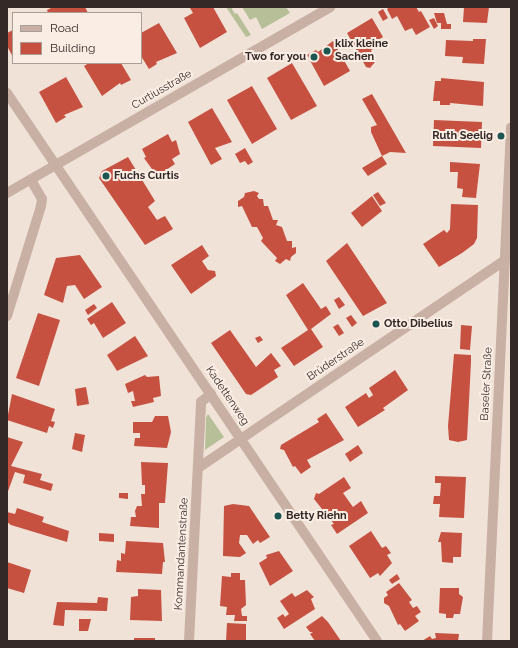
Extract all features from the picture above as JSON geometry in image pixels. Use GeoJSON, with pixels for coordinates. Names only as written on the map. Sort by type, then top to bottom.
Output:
{"type":"FeatureCollection","features":[{"type":"Feature","properties":{"kind":"street","name":"Curtiusstraße"},"geometry":{"type":"LineString","coordinates":[[7,193],[330,7]]}},
{"type":"Feature","properties":{"kind":"street","name":"Kadettenweg"},"geometry":{"type":"LineString","coordinates":[[7,93],[377,641]]}},
{"type":"Feature","properties":{"kind":"street","name":"Baseler Straße"},"geometry":{"type":"LineString","coordinates":[[487,641],[505,260],[509,227],[511,128]]}},
{"type":"Feature","properties":{"kind":"street"},"geometry":{"type":"LineString","coordinates":[[7,316],[41,206],[42,198],[31,180]]}},
{"type":"Feature","properties":{"kind":"street","name":"Brüderstraße"},"geometry":{"type":"LineString","coordinates":[[241,439],[505,260]]}},
{"type":"Feature","properties":{"kind":"street","name":"Kommandantenstraße"},"geometry":{"type":"LineString","coordinates":[[190,641],[202,402],[210,394]]}},
{"type":"Feature","properties":{"kind":"street"},"geometry":{"type":"LineString","coordinates":[[198,468],[241,439]]}},
{"type":"Feature","properties":{"kind":"green space"},"geometry":{"type":"Polygon","coordinates":[[[226,7],[233,7],[232,9],[235,14],[237,13],[251,35],[246,37],[226,7]]]}},
{"type":"Feature","properties":{"kind":"green space"},"geometry":{"type":"Polygon","coordinates":[[[242,7],[286,7],[290,13],[262,29],[256,17],[250,20],[242,7]]]}},
{"type":"Feature","properties":{"kind":"green space"},"geometry":{"type":"Polygon","coordinates":[[[208,414],[224,437],[205,450],[206,418],[208,414]]]}},
{"type":"Feature","properties":{"kind":"building"},"geometry":{"type":"Polygon","coordinates":[[[53,7],[85,7],[88,12],[48,12],[47,10],[53,7]]]}},
{"type":"Feature","properties":{"kind":"building"},"geometry":{"type":"Polygon","coordinates":[[[213,7],[227,32],[200,48],[184,18],[193,13],[190,8],[213,7]]]}},
{"type":"Feature","properties":{"kind":"building"},"geometry":{"type":"Polygon","coordinates":[[[390,7],[416,7],[419,12],[421,11],[430,27],[416,35],[412,28],[405,31],[397,16],[392,19],[387,9],[390,7]]]}},
{"type":"Feature","properties":{"kind":"building"},"geometry":{"type":"Polygon","coordinates":[[[464,7],[489,7],[487,23],[463,22],[464,7]]]}},
{"type":"Feature","properties":{"kind":"building"},"geometry":{"type":"Polygon","coordinates":[[[383,9],[388,18],[383,21],[378,12],[383,9]]]}},
{"type":"Feature","properties":{"kind":"building"},"geometry":{"type":"Polygon","coordinates":[[[434,13],[444,13],[447,24],[451,24],[451,29],[441,29],[441,23],[437,23],[434,13]]]}},
{"type":"Feature","properties":{"kind":"building"},"geometry":{"type":"Polygon","coordinates":[[[372,18],[383,37],[373,43],[375,48],[371,50],[375,62],[370,68],[366,67],[347,33],[372,18]]]}},
{"type":"Feature","properties":{"kind":"building"},"geometry":{"type":"Polygon","coordinates":[[[434,18],[438,26],[434,29],[429,20],[434,18]]]}},
{"type":"Feature","properties":{"kind":"building"},"geometry":{"type":"Polygon","coordinates":[[[159,23],[177,53],[156,62],[157,64],[149,69],[142,58],[142,32],[159,23]]]}},
{"type":"Feature","properties":{"kind":"building"},"geometry":{"type":"Polygon","coordinates":[[[12,30],[12,55],[7,46],[7,33],[12,30]]]}},
{"type":"Feature","properties":{"kind":"building"},"geometry":{"type":"Polygon","coordinates":[[[473,39],[486,39],[484,64],[462,63],[463,57],[445,56],[446,40],[473,41],[473,39]]]}},
{"type":"Feature","properties":{"kind":"building"},"geometry":{"type":"Polygon","coordinates":[[[333,41],[350,71],[324,86],[307,55],[316,50],[318,52],[333,41]]]}},
{"type":"Feature","properties":{"kind":"building"},"geometry":{"type":"Polygon","coordinates":[[[292,63],[317,106],[291,120],[267,78],[292,63]]]}},
{"type":"Feature","properties":{"kind":"building"},"geometry":{"type":"Polygon","coordinates":[[[87,64],[122,64],[131,80],[121,85],[120,83],[102,96],[84,66],[87,64]]]}},
{"type":"Feature","properties":{"kind":"building"},"geometry":{"type":"Polygon","coordinates":[[[66,77],[83,107],[64,115],[66,117],[56,123],[39,92],[66,77]]]}},
{"type":"Feature","properties":{"kind":"building"},"geometry":{"type":"Polygon","coordinates":[[[441,78],[484,82],[483,106],[450,103],[450,105],[440,105],[440,101],[433,101],[435,81],[441,81],[441,78]]]}},
{"type":"Feature","properties":{"kind":"building"},"geometry":{"type":"Polygon","coordinates":[[[252,86],[277,129],[252,144],[227,100],[252,86]]]}},
{"type":"Feature","properties":{"kind":"building"},"geometry":{"type":"Polygon","coordinates":[[[372,94],[406,153],[390,152],[382,156],[371,132],[371,127],[377,125],[362,99],[372,94]]]}},
{"type":"Feature","properties":{"kind":"building"},"geometry":{"type":"Polygon","coordinates":[[[212,108],[232,142],[215,148],[222,159],[211,165],[188,122],[212,108]]]}},
{"type":"Feature","properties":{"kind":"building"},"geometry":{"type":"Polygon","coordinates":[[[434,120],[482,122],[481,148],[433,146],[434,120]]]}},
{"type":"Feature","properties":{"kind":"building"},"geometry":{"type":"Polygon","coordinates":[[[168,134],[172,142],[176,140],[180,154],[172,159],[175,164],[157,176],[144,158],[146,157],[142,149],[168,134]]]}},
{"type":"Feature","properties":{"kind":"building"},"geometry":{"type":"Polygon","coordinates":[[[245,148],[253,162],[248,165],[245,161],[240,163],[235,154],[245,148]]]}},
{"type":"Feature","properties":{"kind":"building"},"geometry":{"type":"Polygon","coordinates":[[[382,156],[387,164],[368,176],[362,168],[382,156]]]}},
{"type":"Feature","properties":{"kind":"building"},"geometry":{"type":"Polygon","coordinates":[[[128,157],[155,201],[148,207],[157,220],[165,216],[173,229],[145,245],[99,178],[102,171],[128,157]]]}},
{"type":"Feature","properties":{"kind":"building"},"geometry":{"type":"Polygon","coordinates":[[[450,162],[480,164],[476,198],[462,197],[463,189],[457,188],[458,172],[450,172],[450,162]]]}},
{"type":"Feature","properties":{"kind":"building"},"geometry":{"type":"Polygon","coordinates":[[[254,191],[259,193],[257,196],[259,199],[263,199],[264,206],[268,206],[273,220],[278,220],[276,225],[282,227],[287,241],[292,241],[292,248],[296,247],[296,253],[291,257],[290,261],[286,259],[280,264],[275,261],[277,258],[261,241],[263,238],[257,227],[252,227],[242,206],[238,207],[238,201],[244,197],[245,193],[254,191]]]}},
{"type":"Feature","properties":{"kind":"building"},"geometry":{"type":"Polygon","coordinates":[[[378,192],[386,203],[380,206],[373,195],[378,192]]]}},
{"type":"Feature","properties":{"kind":"building"},"geometry":{"type":"Polygon","coordinates":[[[372,196],[382,211],[362,227],[351,213],[372,196]]]}},
{"type":"Feature","properties":{"kind":"building"},"geometry":{"type":"Polygon","coordinates":[[[451,204],[478,205],[477,238],[474,244],[439,267],[423,244],[444,230],[447,233],[450,229],[451,204]]]}},
{"type":"Feature","properties":{"kind":"building"},"geometry":{"type":"Polygon","coordinates":[[[347,243],[387,303],[363,316],[326,261],[347,243]]]}},
{"type":"Feature","properties":{"kind":"building"},"geometry":{"type":"Polygon","coordinates":[[[202,245],[209,256],[202,261],[208,270],[215,271],[216,276],[191,294],[171,265],[202,245]]]}},
{"type":"Feature","properties":{"kind":"building"},"geometry":{"type":"Polygon","coordinates":[[[80,255],[102,287],[84,299],[75,285],[67,286],[63,303],[44,295],[56,258],[80,255]]]}},
{"type":"Feature","properties":{"kind":"building"},"geometry":{"type":"Polygon","coordinates":[[[303,283],[321,309],[326,306],[331,314],[311,329],[323,347],[294,366],[281,348],[308,330],[286,295],[303,283]]]}},
{"type":"Feature","properties":{"kind":"building"},"geometry":{"type":"Polygon","coordinates":[[[339,297],[345,305],[339,309],[334,300],[339,297]]]}},
{"type":"Feature","properties":{"kind":"building"},"geometry":{"type":"Polygon","coordinates":[[[112,302],[126,323],[103,338],[94,323],[91,325],[87,319],[112,302]]]}},
{"type":"Feature","properties":{"kind":"building"},"geometry":{"type":"Polygon","coordinates":[[[94,304],[97,308],[88,315],[85,310],[94,304]]]}},
{"type":"Feature","properties":{"kind":"building"},"geometry":{"type":"Polygon","coordinates":[[[38,313],[60,320],[39,386],[16,378],[38,313]]]}},
{"type":"Feature","properties":{"kind":"building"},"geometry":{"type":"Polygon","coordinates":[[[351,315],[357,323],[352,327],[346,318],[351,315]]]}},
{"type":"Feature","properties":{"kind":"building"},"geometry":{"type":"Polygon","coordinates":[[[338,324],[344,333],[339,336],[333,327],[338,324]]]}},
{"type":"Feature","properties":{"kind":"building"},"geometry":{"type":"Polygon","coordinates":[[[461,325],[472,326],[470,350],[460,349],[461,325]]]}},
{"type":"Feature","properties":{"kind":"building"},"geometry":{"type":"Polygon","coordinates":[[[230,330],[256,367],[271,353],[281,366],[274,370],[278,377],[251,395],[246,394],[211,343],[230,330]]]}},
{"type":"Feature","properties":{"kind":"building"},"geometry":{"type":"Polygon","coordinates":[[[135,336],[148,356],[117,371],[107,355],[135,336]]]}},
{"type":"Feature","properties":{"kind":"building"},"geometry":{"type":"Polygon","coordinates":[[[260,336],[263,340],[258,343],[255,338],[260,336]]]}},
{"type":"Feature","properties":{"kind":"building"},"geometry":{"type":"Polygon","coordinates":[[[454,354],[471,355],[467,440],[458,442],[449,440],[448,426],[454,354]]]}},
{"type":"Feature","properties":{"kind":"building"},"geometry":{"type":"Polygon","coordinates":[[[395,370],[408,390],[383,408],[385,410],[358,427],[345,407],[366,393],[369,398],[373,395],[369,388],[395,370]]]}},
{"type":"Feature","properties":{"kind":"building"},"geometry":{"type":"Polygon","coordinates":[[[145,375],[147,377],[159,376],[161,396],[153,398],[154,402],[133,407],[131,401],[135,401],[133,391],[128,393],[125,384],[145,375]]]}},
{"type":"Feature","properties":{"kind":"building"},"geometry":{"type":"Polygon","coordinates":[[[86,387],[89,404],[77,406],[75,389],[86,387]]]}},
{"type":"Feature","properties":{"kind":"building"},"geometry":{"type":"Polygon","coordinates":[[[12,394],[55,409],[51,421],[55,422],[53,428],[49,426],[47,433],[7,420],[12,394]]]}},
{"type":"Feature","properties":{"kind":"building"},"geometry":{"type":"Polygon","coordinates":[[[326,413],[344,440],[307,460],[311,467],[301,474],[295,466],[293,467],[284,450],[280,449],[281,445],[319,422],[317,419],[326,413]]]}},
{"type":"Feature","properties":{"kind":"building"},"geometry":{"type":"Polygon","coordinates":[[[155,416],[168,416],[171,432],[167,448],[134,446],[135,438],[140,438],[140,433],[133,433],[133,422],[152,422],[155,416]]]}},
{"type":"Feature","properties":{"kind":"building"},"geometry":{"type":"Polygon","coordinates":[[[75,433],[85,435],[82,452],[72,449],[75,433]]]}},
{"type":"Feature","properties":{"kind":"building"},"geometry":{"type":"Polygon","coordinates":[[[7,437],[23,442],[11,466],[42,474],[40,480],[53,484],[51,491],[23,483],[25,475],[15,472],[7,494],[7,437]]]}},
{"type":"Feature","properties":{"kind":"building"},"geometry":{"type":"Polygon","coordinates":[[[358,445],[363,453],[350,462],[345,454],[358,445]]]}},
{"type":"Feature","properties":{"kind":"building"},"geometry":{"type":"Polygon","coordinates":[[[141,462],[168,463],[165,503],[159,503],[159,528],[130,526],[131,517],[136,517],[135,511],[137,506],[142,506],[141,494],[145,494],[145,485],[142,485],[141,462]]]}},
{"type":"Feature","properties":{"kind":"building"},"geometry":{"type":"Polygon","coordinates":[[[435,476],[466,477],[464,518],[439,517],[440,504],[433,504],[434,496],[440,496],[441,483],[435,483],[435,476]]]}},
{"type":"Feature","properties":{"kind":"building"},"geometry":{"type":"Polygon","coordinates":[[[344,477],[351,488],[343,493],[353,507],[361,501],[368,513],[337,534],[331,525],[334,524],[314,499],[316,493],[319,494],[344,477]]]}},
{"type":"Feature","properties":{"kind":"building"},"geometry":{"type":"Polygon","coordinates":[[[119,493],[128,493],[128,499],[119,498],[119,493]]]}},
{"type":"Feature","properties":{"kind":"building"},"geometry":{"type":"Polygon","coordinates":[[[233,504],[249,506],[270,537],[260,543],[258,540],[253,544],[247,535],[240,535],[239,543],[246,553],[240,557],[223,556],[224,506],[233,504]]]}},
{"type":"Feature","properties":{"kind":"building"},"geometry":{"type":"Polygon","coordinates":[[[17,508],[44,517],[42,522],[69,531],[67,542],[11,525],[7,522],[7,512],[15,514],[17,508]]]}},
{"type":"Feature","properties":{"kind":"building"},"geometry":{"type":"Polygon","coordinates":[[[371,531],[382,548],[386,546],[391,553],[387,555],[392,563],[380,576],[378,573],[370,578],[349,546],[371,531]]]}},
{"type":"Feature","properties":{"kind":"building"},"geometry":{"type":"Polygon","coordinates":[[[441,532],[462,533],[461,557],[453,557],[453,563],[442,562],[441,542],[438,542],[441,532]]]}},
{"type":"Feature","properties":{"kind":"building"},"geometry":{"type":"Polygon","coordinates":[[[99,533],[114,534],[114,542],[99,541],[99,533]]]}},
{"type":"Feature","properties":{"kind":"building"},"geometry":{"type":"Polygon","coordinates":[[[126,541],[163,543],[165,562],[163,562],[162,574],[116,572],[117,560],[121,561],[121,553],[125,554],[126,541]]]}},
{"type":"Feature","properties":{"kind":"building"},"geometry":{"type":"Polygon","coordinates":[[[279,551],[293,571],[270,586],[259,563],[267,558],[266,555],[279,551]]]}},
{"type":"Feature","properties":{"kind":"building"},"geometry":{"type":"Polygon","coordinates":[[[7,562],[31,570],[24,593],[7,588],[7,562]]]}},
{"type":"Feature","properties":{"kind":"building"},"geometry":{"type":"Polygon","coordinates":[[[231,573],[240,573],[240,580],[245,580],[246,605],[241,609],[242,616],[247,616],[247,621],[234,621],[235,615],[226,615],[227,607],[220,606],[222,576],[231,577],[231,573]]]}},
{"type":"Feature","properties":{"kind":"building"},"geometry":{"type":"Polygon","coordinates":[[[397,574],[400,579],[392,584],[389,580],[397,574]]]}},
{"type":"Feature","properties":{"kind":"building"},"geometry":{"type":"Polygon","coordinates":[[[399,583],[412,600],[409,602],[413,608],[417,606],[421,612],[415,616],[419,621],[405,631],[400,624],[398,625],[389,606],[384,603],[384,598],[388,595],[386,592],[399,583]]]}},
{"type":"Feature","properties":{"kind":"building"},"geometry":{"type":"Polygon","coordinates":[[[440,588],[459,588],[459,594],[463,597],[460,614],[454,614],[453,618],[446,618],[446,614],[439,613],[440,588]]]}},
{"type":"Feature","properties":{"kind":"building"},"geometry":{"type":"Polygon","coordinates":[[[138,589],[161,590],[162,621],[130,620],[131,597],[138,596],[138,589]]]}},
{"type":"Feature","properties":{"kind":"building"},"geometry":{"type":"Polygon","coordinates":[[[307,590],[314,597],[311,599],[315,609],[284,629],[277,618],[283,614],[285,617],[289,614],[280,601],[292,593],[295,597],[307,590]]]}},
{"type":"Feature","properties":{"kind":"building"},"geometry":{"type":"Polygon","coordinates":[[[98,597],[108,598],[107,611],[65,610],[64,626],[53,625],[57,602],[97,603],[98,597]]]}},
{"type":"Feature","properties":{"kind":"building"},"geometry":{"type":"Polygon","coordinates":[[[322,616],[341,641],[315,641],[310,634],[313,632],[310,632],[306,627],[322,616]]]}},
{"type":"Feature","properties":{"kind":"building"},"geometry":{"type":"Polygon","coordinates":[[[79,619],[91,619],[88,631],[79,631],[79,619]]]}},
{"type":"Feature","properties":{"kind":"building"},"geometry":{"type":"Polygon","coordinates":[[[227,623],[246,624],[246,641],[226,641],[227,623]]]}},
{"type":"Feature","properties":{"kind":"building"},"geometry":{"type":"Polygon","coordinates":[[[435,633],[459,634],[458,641],[422,641],[430,636],[432,639],[436,638],[435,633]]]}},
{"type":"Feature","properties":{"kind":"building"},"geometry":{"type":"Polygon","coordinates":[[[134,638],[155,638],[155,641],[134,641],[134,638]]]}},
{"type":"Feature","properties":{"kind":"place","name":"klix kleine Sachen"},"geometry":{"type":"Point","coordinates":[327,51]}},
{"type":"Feature","properties":{"kind":"place","name":"Two for you"},"geometry":{"type":"Point","coordinates":[314,57]}},
{"type":"Feature","properties":{"kind":"place","name":"Ruth Seelig"},"geometry":{"type":"Point","coordinates":[501,136]}},
{"type":"Feature","properties":{"kind":"place","name":"Fuchs Curtis"},"geometry":{"type":"Point","coordinates":[106,176]}},
{"type":"Feature","properties":{"kind":"place","name":"Otto Dibelius"},"geometry":{"type":"Point","coordinates":[376,324]}},
{"type":"Feature","properties":{"kind":"place","name":"Betty Riehn"},"geometry":{"type":"Point","coordinates":[278,516]}}]}
